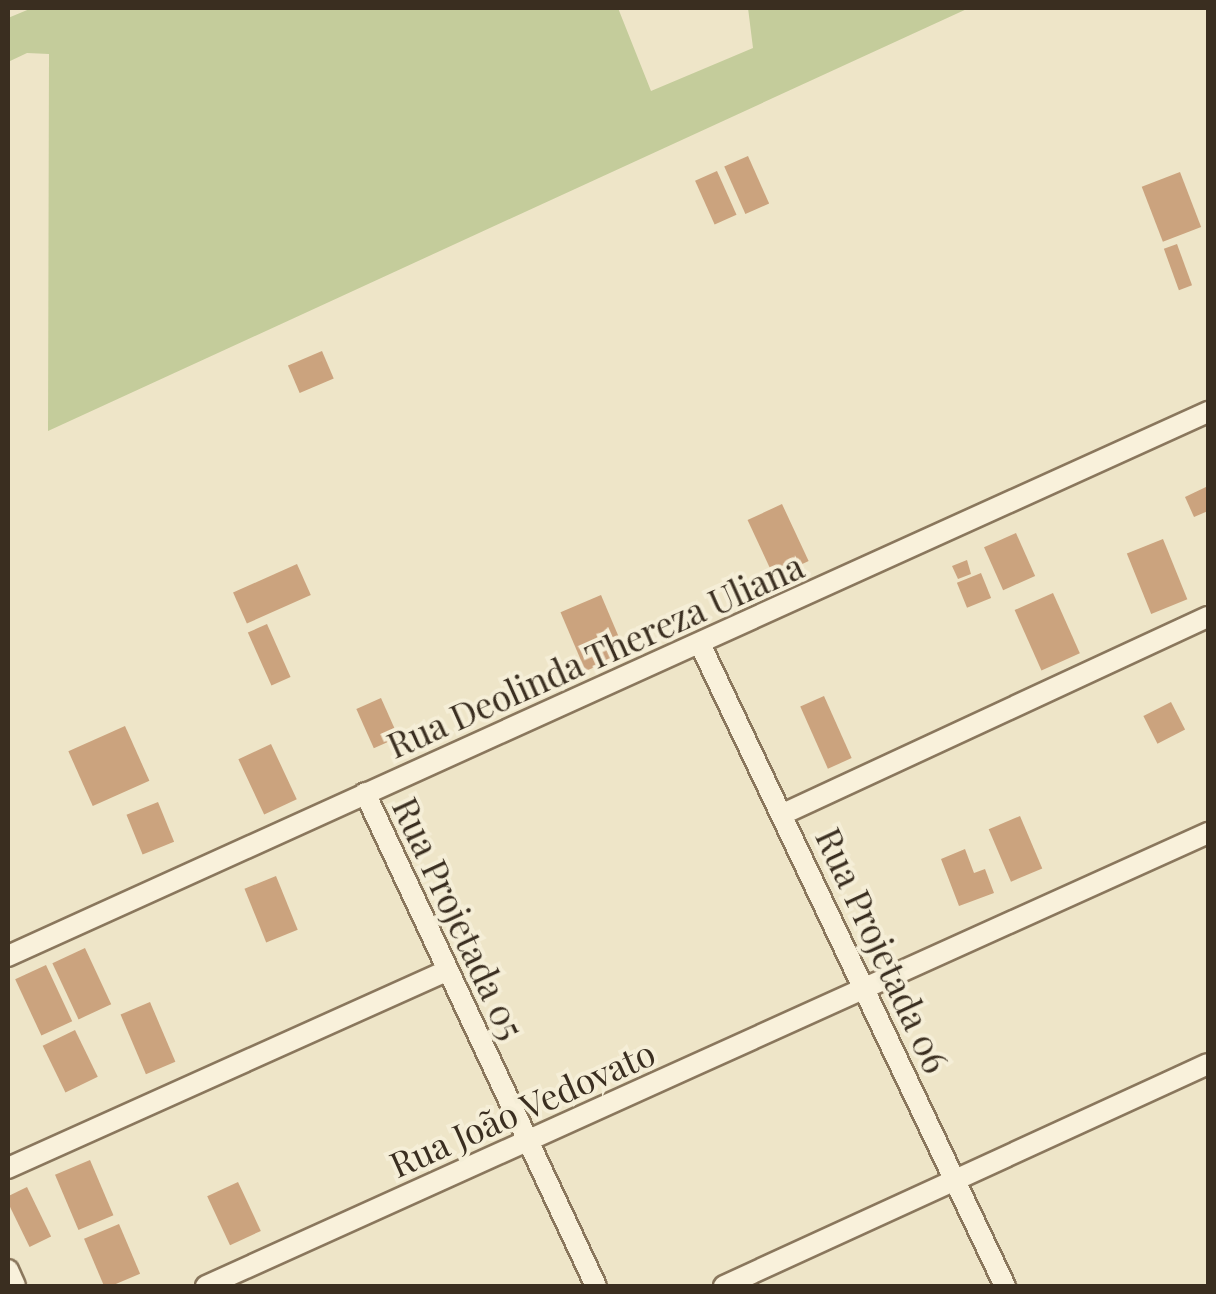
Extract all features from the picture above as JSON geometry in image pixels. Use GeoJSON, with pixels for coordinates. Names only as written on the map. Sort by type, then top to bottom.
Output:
{"type":"FeatureCollection","features":[{"type":"Feature","properties":{"kind":"street","name":"Rua Deolinda Thereza Uliana"},"geometry":{"type":"LineString","coordinates":[[8,956],[1208,412]]}},
{"type":"Feature","properties":{"kind":"street"},"geometry":{"type":"LineString","coordinates":[[782,814],[1208,618]]}},
{"type":"Feature","properties":{"kind":"street","name":"Rua Projetada 06"},"geometry":{"type":"LineString","coordinates":[[700,644],[1006,1286]]}},
{"type":"Feature","properties":{"kind":"street","name":"Rua Projetada 05"},"geometry":{"type":"LineString","coordinates":[[365,794],[596,1286]]}},
{"type":"Feature","properties":{"kind":"street","name":"Rua João Vedovato"},"geometry":{"type":"LineString","coordinates":[[206,1286],[1208,833]]}},
{"type":"Feature","properties":{"kind":"street"},"geometry":{"type":"LineString","coordinates":[[8,1168],[448,970]]}},
{"type":"Feature","properties":{"kind":"street"},"geometry":{"type":"LineString","coordinates":[[724,1286],[1208,1064]]}},
{"type":"Feature","properties":{"kind":"street"},"geometry":{"type":"LineString","coordinates":[[8,1270],[15,1286]]}},
{"type":"Feature","properties":{"kind":"green space"},"geometry":{"type":"Polygon","coordinates":[[[32,8],[618,8],[651,91],[753,48],[748,8],[969,8],[48,431],[49,54],[27,53],[8,62],[8,18],[32,8]]]}},
{"type":"Feature","properties":{"kind":"building"},"geometry":{"type":"Polygon","coordinates":[[[748,156],[769,204],[745,214],[724,167],[748,156]]]}},
{"type":"Feature","properties":{"kind":"building"},"geometry":{"type":"Polygon","coordinates":[[[717,171],[737,215],[715,225],[695,181],[717,171]]]}},
{"type":"Feature","properties":{"kind":"building"},"geometry":{"type":"Polygon","coordinates":[[[1180,172],[1201,227],[1163,242],[1142,187],[1180,172]]]}},
{"type":"Feature","properties":{"kind":"building"},"geometry":{"type":"Polygon","coordinates":[[[1177,244],[1192,285],[1179,290],[1164,249],[1177,244]]]}},
{"type":"Feature","properties":{"kind":"building"},"geometry":{"type":"Polygon","coordinates":[[[322,351],[334,379],[300,393],[288,365],[322,351]]]}},
{"type":"Feature","properties":{"kind":"building"},"geometry":{"type":"Polygon","coordinates":[[[1208,486],[1208,511],[1194,517],[1185,497],[1208,486]]]}},
{"type":"Feature","properties":{"kind":"building"},"geometry":{"type":"Polygon","coordinates":[[[782,504],[809,561],[774,577],[748,520],[782,504]]]}},
{"type":"Feature","properties":{"kind":"building"},"geometry":{"type":"Polygon","coordinates":[[[1016,533],[1035,576],[1003,590],[984,547],[1016,533]]]}},
{"type":"Feature","properties":{"kind":"building"},"geometry":{"type":"Polygon","coordinates":[[[1163,539],[1187,599],[1151,614],[1127,554],[1163,539]]]}},
{"type":"Feature","properties":{"kind":"building"},"geometry":{"type":"Polygon","coordinates":[[[967,560],[971,574],[958,579],[952,566],[967,560]]]}},
{"type":"Feature","properties":{"kind":"building"},"geometry":{"type":"Polygon","coordinates":[[[297,564],[311,595],[247,624],[233,592],[297,564]]]}},
{"type":"Feature","properties":{"kind":"building"},"geometry":{"type":"Polygon","coordinates":[[[981,573],[991,598],[967,608],[957,583],[981,573]]]}},
{"type":"Feature","properties":{"kind":"building"},"geometry":{"type":"Polygon","coordinates":[[[1053,593],[1080,653],[1041,670],[1015,610],[1053,593]]]}},
{"type":"Feature","properties":{"kind":"building"},"geometry":{"type":"Polygon","coordinates":[[[601,595],[626,654],[586,671],[560,612],[601,595]]]}},
{"type":"Feature","properties":{"kind":"building"},"geometry":{"type":"Polygon","coordinates":[[[267,624],[291,677],[271,686],[248,633],[267,624]]]}},
{"type":"Feature","properties":{"kind":"building"},"geometry":{"type":"Polygon","coordinates":[[[824,696],[852,758],[828,769],[800,707],[824,696]]]}},
{"type":"Feature","properties":{"kind":"building"},"geometry":{"type":"Polygon","coordinates":[[[381,698],[398,737],[374,748],[356,709],[381,698]]]}},
{"type":"Feature","properties":{"kind":"building"},"geometry":{"type":"Polygon","coordinates":[[[1171,702],[1185,730],[1157,744],[1143,716],[1171,702]]]}},
{"type":"Feature","properties":{"kind":"building"},"geometry":{"type":"Polygon","coordinates":[[[125,726],[149,781],[93,806],[68,751],[125,726]]]}},
{"type":"Feature","properties":{"kind":"building"},"geometry":{"type":"Polygon","coordinates":[[[271,744],[297,799],[264,814],[238,759],[271,744]]]}},
{"type":"Feature","properties":{"kind":"building"},"geometry":{"type":"Polygon","coordinates":[[[158,802],[174,842],[143,855],[126,815],[158,802]]]}},
{"type":"Feature","properties":{"kind":"building"},"geometry":{"type":"Polygon","coordinates":[[[1020,816],[1042,868],[1011,882],[989,829],[1020,816]]]}},
{"type":"Feature","properties":{"kind":"building"},"geometry":{"type":"Polygon","coordinates":[[[965,849],[974,873],[985,869],[994,893],[959,906],[941,859],[965,849]]]}},
{"type":"Feature","properties":{"kind":"building"},"geometry":{"type":"Polygon","coordinates":[[[276,876],[298,930],[266,943],[244,889],[276,876]]]}},
{"type":"Feature","properties":{"kind":"building"},"geometry":{"type":"Polygon","coordinates":[[[85,948],[111,1004],[79,1019],[52,963],[85,948]]]}},
{"type":"Feature","properties":{"kind":"building"},"geometry":{"type":"Polygon","coordinates":[[[46,965],[72,1021],[41,1036],[15,979],[46,965]]]}},
{"type":"Feature","properties":{"kind":"building"},"geometry":{"type":"Polygon","coordinates":[[[150,1002],[175,1062],[146,1074],[121,1015],[150,1002]]]}},
{"type":"Feature","properties":{"kind":"building"},"geometry":{"type":"Polygon","coordinates":[[[75,1030],[98,1077],[65,1093],[43,1046],[75,1030]]]}},
{"type":"Feature","properties":{"kind":"building"},"geometry":{"type":"Polygon","coordinates":[[[90,1160],[113,1215],[78,1230],[55,1175],[90,1160]]]}},
{"type":"Feature","properties":{"kind":"building"},"geometry":{"type":"Polygon","coordinates":[[[238,1182],[261,1231],[230,1245],[207,1196],[238,1182]]]}},
{"type":"Feature","properties":{"kind":"building"},"geometry":{"type":"Polygon","coordinates":[[[27,1187],[51,1236],[30,1247],[8,1203],[8,1196],[27,1187]]]}},
{"type":"Feature","properties":{"kind":"building"},"geometry":{"type":"Polygon","coordinates":[[[119,1224],[140,1274],[104,1286],[84,1239],[119,1224]]]}}]}
